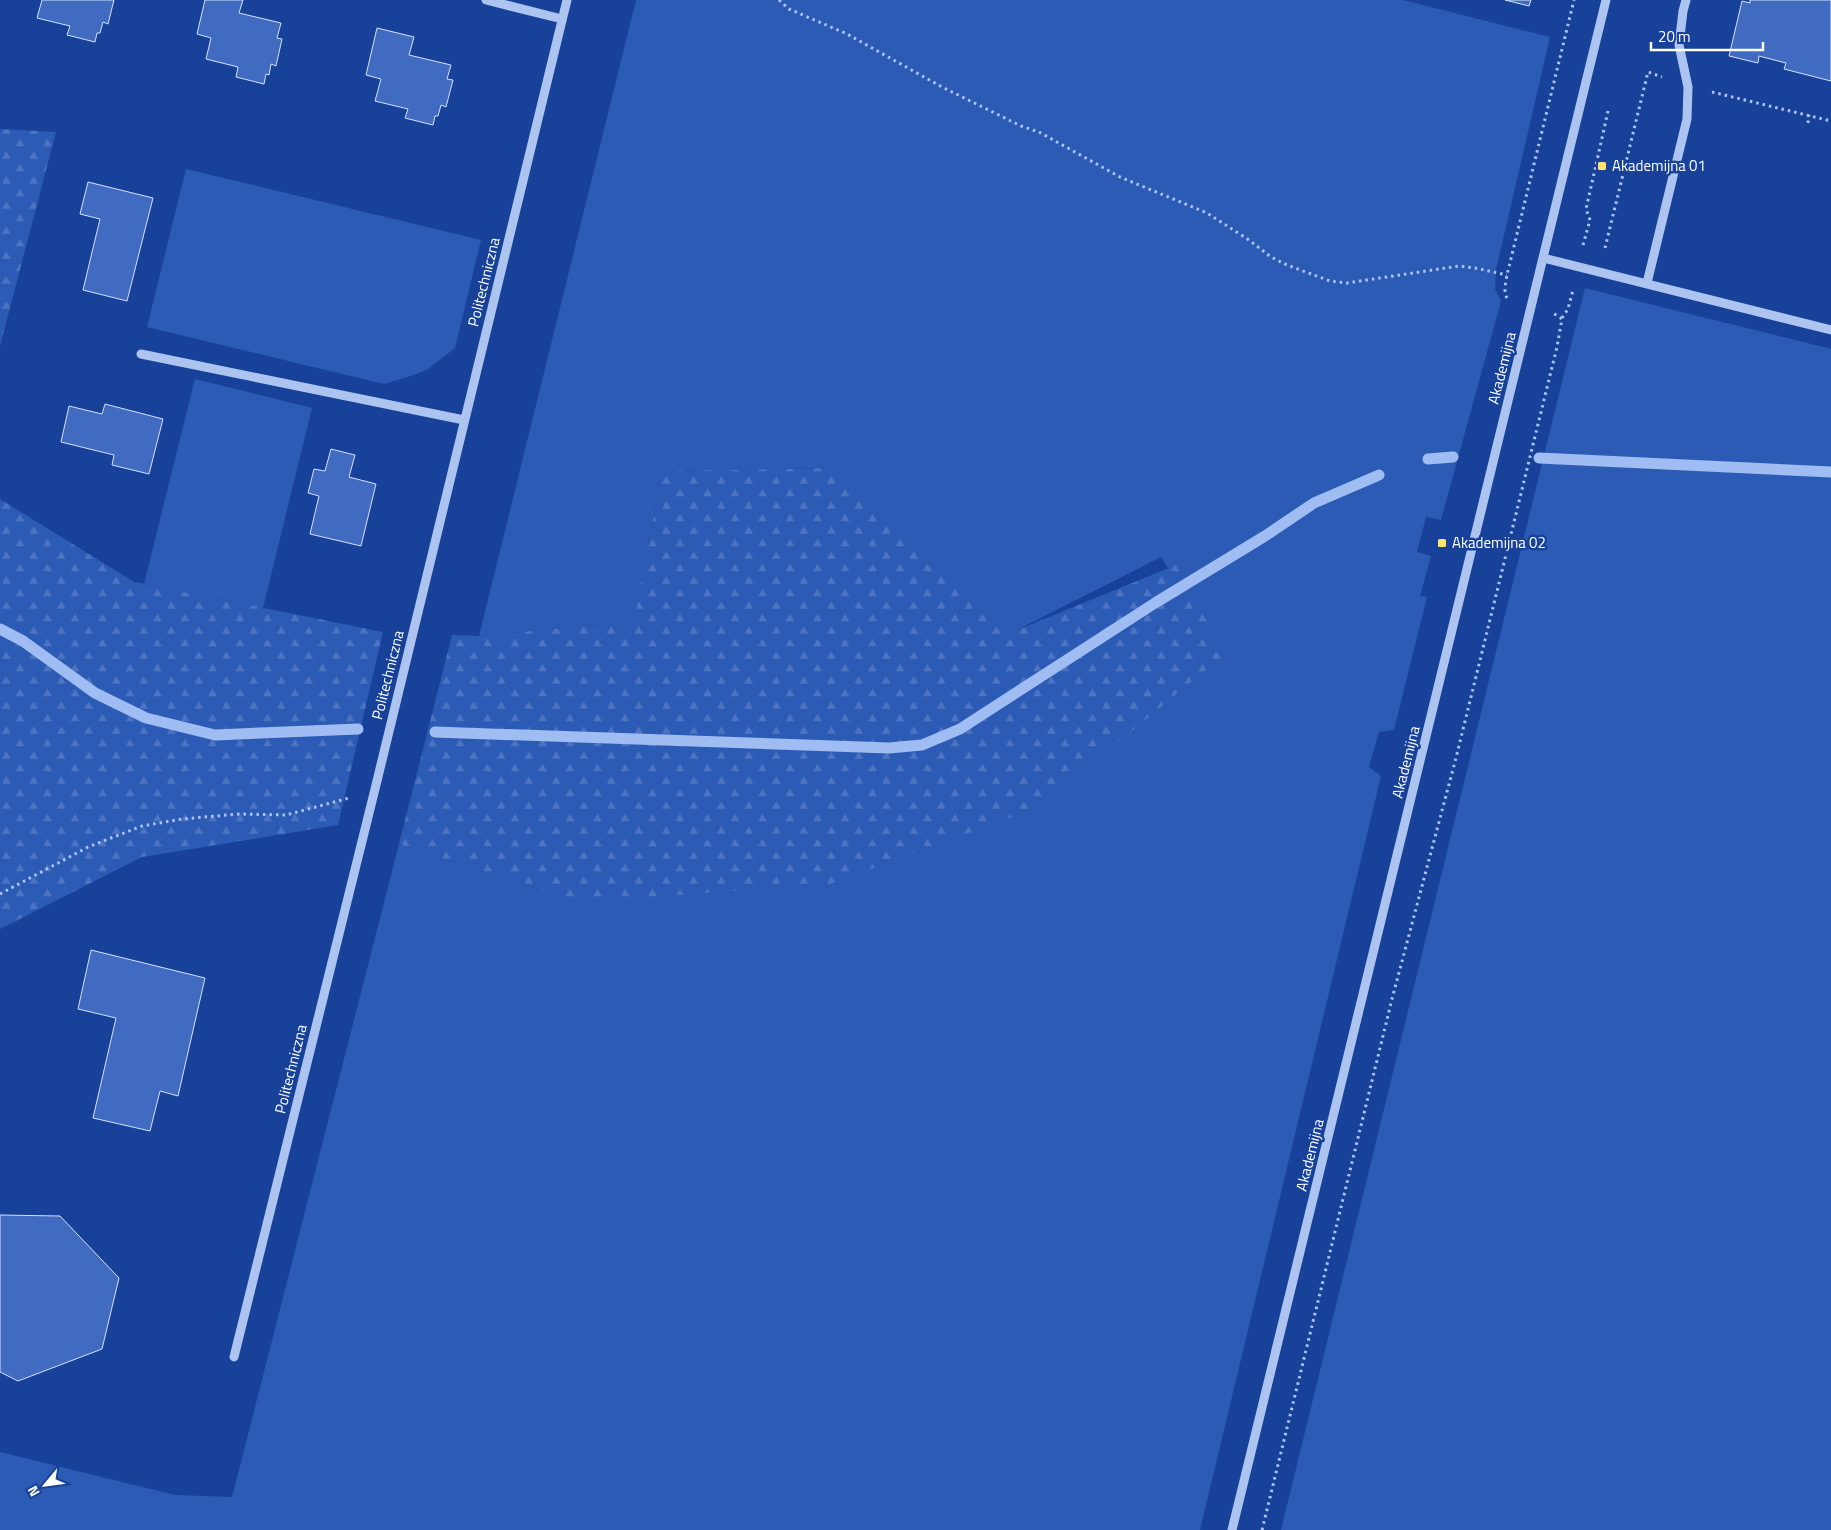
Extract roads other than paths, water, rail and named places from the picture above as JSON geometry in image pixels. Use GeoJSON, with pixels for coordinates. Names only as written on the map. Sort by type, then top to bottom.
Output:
{"type":"FeatureCollection","features":[{"type":"Feature","properties":{"kind":"street"},"geometry":{"type":"LineString","coordinates":[[486,0],[562,19]]}},
{"type":"Feature","properties":{"kind":"street","name":"Politechniczna"},"geometry":{"type":"LineString","coordinates":[[234,1357],[376,785],[567,0]]}},
{"type":"Feature","properties":{"kind":"street","name":"Akademijna"},"geometry":{"type":"LineString","coordinates":[[1232,1530],[1606,0]]}},
{"type":"Feature","properties":{"kind":"street"},"geometry":{"type":"LineString","coordinates":[[1647,283],[1687,119],[1688,87],[1679,45],[1686,0]]}},
{"type":"Feature","properties":{"kind":"street"},"geometry":{"type":"LineString","coordinates":[[1543,258],[1831,330]]}},
{"type":"Feature","properties":{"kind":"street"},"geometry":{"type":"LineString","coordinates":[[141,354],[464,420]]}},
{"type":"Feature","properties":{"kind":"waterway"},"geometry":{"type":"LineString","coordinates":[[1428,459],[1453,457]]}},
{"type":"Feature","properties":{"kind":"waterway"},"geometry":{"type":"LineString","coordinates":[[1539,458],[1831,472]]}},
{"type":"Feature","properties":{"kind":"waterway"},"geometry":{"type":"LineString","coordinates":[[435,732],[889,748],[922,745],[960,729],[1314,503],[1379,475]]}},
{"type":"Feature","properties":{"kind":"waterway"},"geometry":{"type":"LineString","coordinates":[[0,629],[23,641],[95,693],[146,718],[215,735],[358,729]]}},
{"type":"Feature","properties":{"kind":"place","name":"Akademijna 01"},"geometry":{"type":"Point","coordinates":[1602,166]}},
{"type":"Feature","properties":{"kind":"place","name":"Akademijna 02"},"geometry":{"type":"Point","coordinates":[1442,543]}}]}
